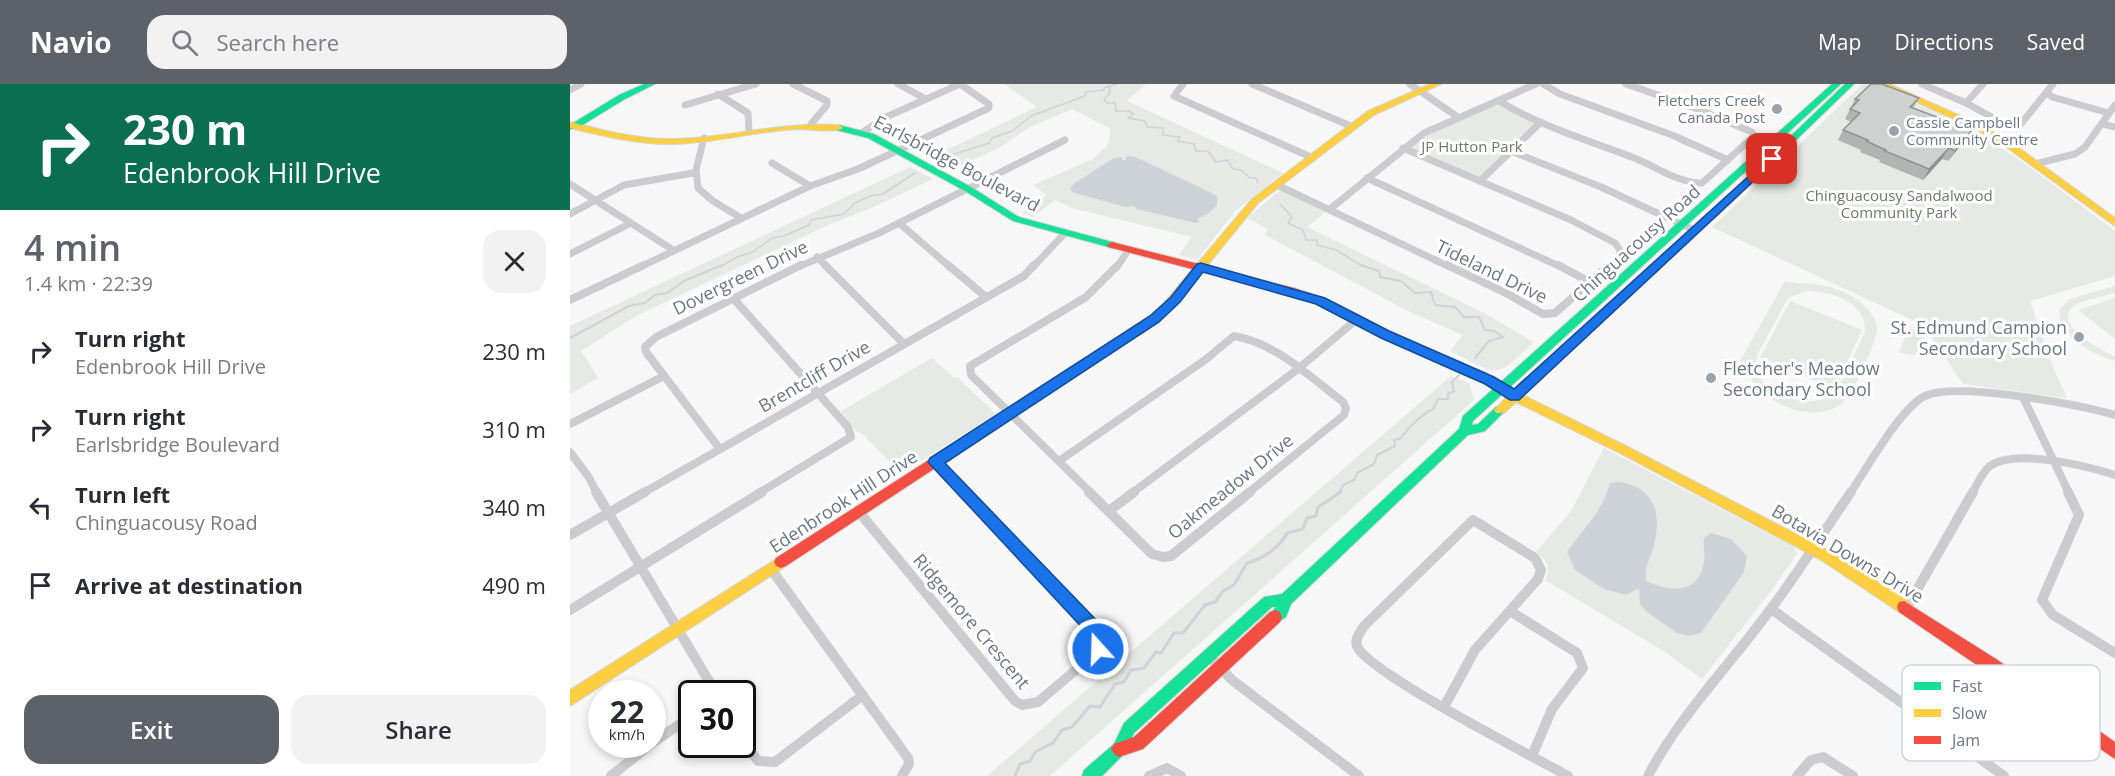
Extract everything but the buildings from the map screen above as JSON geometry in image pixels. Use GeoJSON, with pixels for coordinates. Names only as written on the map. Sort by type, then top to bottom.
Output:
{"type":"FeatureCollection","features":[{"type":"Feature","properties":{"kind":"street"},"geometry":{"type":"LineString","coordinates":[[570,90],[581,84]]}},
{"type":"Feature","properties":{"kind":"street"},"geometry":{"type":"LineString","coordinates":[[572,127],[622,97],[651,84]]}},
{"type":"Feature","properties":{"kind":"street"},"geometry":{"type":"LineString","coordinates":[[685,105],[756,84]]}},
{"type":"Feature","properties":{"kind":"street"},"geometry":{"type":"LineString","coordinates":[[793,84],[826,101],[827,105],[811,124]]}},
{"type":"Feature","properties":{"kind":"street"},"geometry":{"type":"LineString","coordinates":[[898,84],[926,99]]}},
{"type":"Feature","properties":{"kind":"street"},"geometry":{"type":"LineString","coordinates":[[570,300],[810,186],[858,169],[989,108],[989,104],[960,84],[886,117],[863,132]]}},
{"type":"Feature","properties":{"kind":"street"},"geometry":{"type":"LineString","coordinates":[[1183,84],[1174,96],[1313,158]]}},
{"type":"Feature","properties":{"kind":"street"},"geometry":{"type":"LineString","coordinates":[[1252,84],[1353,127]]}},
{"type":"Feature","properties":{"kind":"street","name":"Edenbrook Hill Drive"},"geometry":{"type":"LineString","coordinates":[[570,699],[1154,319],[1176,300],[1239,216],[1371,112],[1414,88],[1437,84]]}},
{"type":"Feature","properties":{"kind":"street"},"geometry":{"type":"LineString","coordinates":[[1330,209],[1424,133],[1536,84]]}},
{"type":"Feature","properties":{"kind":"street"},"geometry":{"type":"LineString","coordinates":[[1543,84],[1560,94],[1672,135],[1728,160]]}},
{"type":"Feature","properties":{"kind":"street"},"geometry":{"type":"LineString","coordinates":[[1499,100],[1522,116],[1639,160],[1689,183],[1702,183],[1754,136],[1752,132],[1695,108],[1626,84]]}},
{"type":"Feature","properties":{"kind":"street","name":"Chinguacousy Road"},"geometry":{"type":"LineString","coordinates":[[1465,431],[1467,419],[1684,225],[1837,84]]}},
{"type":"Feature","properties":{"kind":"street","name":"Chinguacousy Road"},"geometry":{"type":"LineString","coordinates":[[1119,749],[1137,744],[1281,612],[1285,600],[1465,431],[1481,428],[1696,231],[1850,84]]}},
{"type":"Feature","properties":{"kind":"street"},"geometry":{"type":"LineString","coordinates":[[1882,84],[1967,121],[2040,163],[2115,223]]}},
{"type":"Feature","properties":{"kind":"street"},"geometry":{"type":"LineString","coordinates":[[1895,84],[1984,123],[2115,214]]}},
{"type":"Feature","properties":{"kind":"street"},"geometry":{"type":"LineString","coordinates":[[1922,84],[1966,103],[2003,123],[2017,126],[2054,84]]}},
{"type":"Feature","properties":{"kind":"street"},"geometry":{"type":"LineString","coordinates":[[1966,103],[1983,84]]}},
{"type":"Feature","properties":{"kind":"street"},"geometry":{"type":"LineString","coordinates":[[1414,88],[1459,118]]}},
{"type":"Feature","properties":{"kind":"street"},"geometry":{"type":"LineString","coordinates":[[2047,93],[2052,97],[2109,113]]}},
{"type":"Feature","properties":{"kind":"street"},"geometry":{"type":"LineString","coordinates":[[718,94],[748,113],[748,130]]}},
{"type":"Feature","properties":{"kind":"street"},"geometry":{"type":"LineString","coordinates":[[2040,163],[2075,154],[2085,147],[2115,105]]}},
{"type":"Feature","properties":{"kind":"street"},"geometry":{"type":"LineString","coordinates":[[1480,181],[1541,122]]}},
{"type":"Feature","properties":{"kind":"street","name":"Earlsbridge Boulevard"},"geometry":{"type":"LineString","coordinates":[[572,127],[649,141],[704,138],[748,130],[811,124],[836,126],[863,132],[968,189],[1016,219],[1294,292],[1320,301],[1385,334],[1453,363],[1515,396]]}},
{"type":"Feature","properties":{"kind":"street"},"geometry":{"type":"LineString","coordinates":[[2103,124],[2115,127]]}},
{"type":"Feature","properties":{"kind":"street"},"geometry":{"type":"LineString","coordinates":[[704,138],[693,173],[695,184],[702,194],[741,218]]}},
{"type":"Feature","properties":{"kind":"street","name":"Dovergreen Drive"},"geometry":{"type":"LineString","coordinates":[[720,449],[646,352],[645,347],[649,343],[817,257],[899,223],[1065,140]]}},
{"type":"Feature","properties":{"kind":"street","name":"Tideland Drive"},"geometry":{"type":"LineString","coordinates":[[1277,185],[1508,294],[1542,314],[1555,313],[1620,255],[1620,250],[1615,243],[1571,220],[1403,148]]}},
{"type":"Feature","properties":{"kind":"street"},"geometry":{"type":"LineString","coordinates":[[1511,151],[1600,187],[1696,231]]}},
{"type":"Feature","properties":{"kind":"street"},"geometry":{"type":"LineString","coordinates":[[772,163],[810,186]]}},
{"type":"Feature","properties":{"kind":"street"},"geometry":{"type":"LineString","coordinates":[[570,214],[629,184],[693,173]]}},
{"type":"Feature","properties":{"kind":"street"},"geometry":{"type":"LineString","coordinates":[[1367,178],[1541,256],[1590,282]]}},
{"type":"Feature","properties":{"kind":"street"},"geometry":{"type":"LineString","coordinates":[[570,184],[673,250]]}},
{"type":"Feature","properties":{"kind":"street"},"geometry":{"type":"LineString","coordinates":[[570,254],[631,223]]}},
{"type":"Feature","properties":{"kind":"street"},"geometry":{"type":"LineString","coordinates":[[899,223],[986,297]]}},
{"type":"Feature","properties":{"kind":"street","name":"Brentcliff Drive"},"geometry":{"type":"LineString","coordinates":[[570,535],[1024,276],[1065,233]]}},
{"type":"Feature","properties":{"kind":"street","name":"Oakmeadow Drive"},"geometry":{"type":"LineString","coordinates":[[1129,249],[1112,273],[1086,297],[970,366],[971,375],[1152,554],[1163,557],[1172,556],[1344,415],[1346,408],[1343,402],[1298,369]]}},
{"type":"Feature","properties":{"kind":"street"},"geometry":{"type":"LineString","coordinates":[[817,257],[904,344]]}},
{"type":"Feature","properties":{"kind":"street"},"geometry":{"type":"LineString","coordinates":[[570,610],[850,437],[848,427],[816,394],[733,298]]}},
{"type":"Feature","properties":{"kind":"street"},"geometry":{"type":"LineString","coordinates":[[1108,511],[1298,369],[1357,319]]}},
{"type":"Feature","properties":{"kind":"street"},"geometry":{"type":"LineString","coordinates":[[1059,461],[1205,360],[1234,336],[1257,342],[1298,369]]}},
{"type":"Feature","properties":{"kind":"street"},"geometry":{"type":"LineString","coordinates":[[570,424],[664,376]]}},
{"type":"Feature","properties":{"kind":"street"},"geometry":{"type":"LineString","coordinates":[[1648,776],[1689,716],[1771,609],[1906,411],[1916,401],[1930,394],[1956,390],[2080,405],[2115,415]]}},
{"type":"Feature","properties":{"kind":"street","name":"Botavia Downs Drive"},"geometry":{"type":"LineString","coordinates":[[1515,396],[1812,548],[1992,665]]}},
{"type":"Feature","properties":{"kind":"street"},"geometry":{"type":"LineString","coordinates":[[2023,398],[2079,515],[2042,600],[2053,615],[2115,653]]}},
{"type":"Feature","properties":{"kind":"street"},"geometry":{"type":"LineString","coordinates":[[572,458],[588,476],[613,523],[709,680]]}},
{"type":"Feature","properties":{"kind":"street"},"geometry":{"type":"LineString","coordinates":[[1906,609],[1986,469],[1995,462],[2010,459],[2054,463],[2099,470],[2115,475]]}},
{"type":"Feature","properties":{"kind":"street","name":"Ridgemore Crescent"},"geometry":{"type":"LineString","coordinates":[[859,512],[1015,701],[1022,705],[1038,702],[1098,649],[1099,640],[1096,630],[935,462]]}},
{"type":"Feature","properties":{"kind":"street"},"geometry":{"type":"LineString","coordinates":[[1444,707],[1468,659],[1538,579],[1541,570],[1539,562],[1530,554],[1473,520],[1365,625],[1357,637],[1357,645],[1365,656],[1416,692],[1568,776]]}},
{"type":"Feature","properties":{"kind":"street"},"geometry":{"type":"LineString","coordinates":[[771,569],[908,758],[909,764],[902,776]]}},
{"type":"Feature","properties":{"kind":"street","name":"Chinguacousy Road"},"geometry":{"type":"LineString","coordinates":[[1090,776],[1119,749],[1129,728],[1269,601],[1285,600]]}},
{"type":"Feature","properties":{"kind":"street"},"geometry":{"type":"LineString","coordinates":[[1771,609],[1902,703]]}},
{"type":"Feature","properties":{"kind":"street"},"geometry":{"type":"LineString","coordinates":[[1510,611],[1578,653],[1583,668],[1552,710],[1532,756]]}},
{"type":"Feature","properties":{"kind":"street"},"geometry":{"type":"LineString","coordinates":[[1209,656],[1232,680],[1359,776]]}},
{"type":"Feature","properties":{"kind":"street"},"geometry":{"type":"LineString","coordinates":[[753,758],[765,764],[775,762],[863,695]]}},
{"type":"Feature","properties":{"kind":"street","name":"Botavia Downs Drive"},"geometry":{"type":"LineString","coordinates":[[2100,740],[2115,751]]}},
{"type":"Feature","properties":{"kind":"street"},"geometry":{"type":"LineString","coordinates":[[1797,776],[1810,758],[1816,755],[1832,761],[1852,776]]}},
{"type":"Feature","properties":{"kind":"street"},"geometry":{"type":"LineString","coordinates":[[611,776],[633,758]]}},
{"type":"Feature","properties":{"kind":"street"},"geometry":{"type":"LineString","coordinates":[[1983,761],[2004,776]]}},
{"type":"Feature","properties":{"kind":"street"},"geometry":{"type":"LineString","coordinates":[[1149,776],[1167,768],[1181,776]]}},
{"type":"Feature","properties":{"kind":"green space"},"geometry":{"type":"Polygon","coordinates":[[[1004,84],[1146,84],[1127,101],[1283,173],[1235,211],[1197,260],[1179,255],[1192,237],[1072,208],[1055,200],[1033,217],[1022,213],[1046,195],[1033,185],[1093,159],[1108,145],[1111,129],[1072,109],[1028,128],[1001,147],[952,169],[930,158],[1037,107],[1004,84]]]}},
{"type":"Feature","properties":{"kind":"green space","name":"Chinguacousy Sandalwood Community Park"},"geometry":{"type":"Polygon","coordinates":[[[1863,84],[1930,109],[1989,140],[2037,172],[2115,231],[2115,276],[2030,301],[2055,372],[2067,398],[1963,384],[1923,325],[1712,227],[1863,84]]]}},
{"type":"Feature","properties":{"kind":"green space","name":"JP Hutton Park"},"geometry":{"type":"Polygon","coordinates":[[[1495,105],[1503,106],[1535,125],[1480,177],[1412,149],[1413,145],[1426,135],[1495,105]]]}},
{"type":"Feature","properties":{"kind":"green space"},"geometry":{"type":"Polygon","coordinates":[[[910,167],[933,179],[826,226],[636,316],[581,351],[598,378],[570,394],[570,326],[910,167]]]}},
{"type":"Feature","properties":{"kind":"green space"},"geometry":{"type":"Polygon","coordinates":[[[1279,191],[1325,212],[1307,227],[1484,313],[1534,342],[1510,364],[1495,370],[1487,369],[1450,351],[1463,335],[1410,312],[1265,235],[1268,229],[1247,218],[1279,191]]]}},
{"type":"Feature","properties":{"kind":"green space"},"geometry":{"type":"Polygon","coordinates":[[[1785,281],[1825,286],[1843,291],[1862,304],[1876,323],[1874,343],[1851,392],[1840,405],[1827,411],[1797,410],[1769,397],[1749,375],[1744,362],[1740,361],[1785,281]],[[1806,291],[1788,298],[1757,355],[1757,369],[1762,380],[1783,396],[1797,400],[1825,399],[1836,393],[1865,332],[1864,322],[1854,306],[1836,296],[1806,291]]]}},
{"type":"Feature","properties":{"kind":"green space"},"geometry":{"type":"Polygon","coordinates":[[[2115,286],[2115,293],[2074,306],[2068,313],[2068,321],[2090,343],[2115,356],[2115,361],[2087,349],[2071,337],[2061,320],[2059,310],[2069,299],[2115,286]]]}},
{"type":"Feature","properties":{"kind":"green space"},"geometry":{"type":"Polygon","coordinates":[[[2115,298],[2115,339],[2078,310],[2115,298]]]}},
{"type":"Feature","properties":{"kind":"green space"},"geometry":{"type":"Polygon","coordinates":[[[1790,301],[1862,330],[1835,389],[1760,358],[1790,301]]]}},
{"type":"Feature","properties":{"kind":"green space"},"geometry":{"type":"Polygon","coordinates":[[[1909,327],[1922,335],[1928,345],[1923,353],[1911,355],[1899,352],[1909,327]]]}},
{"type":"Feature","properties":{"kind":"green space"},"geometry":{"type":"Polygon","coordinates":[[[932,358],[954,378],[957,377],[996,414],[901,473],[864,435],[856,431],[841,411],[932,358]]]}},
{"type":"Feature","properties":{"kind":"green space"},"geometry":{"type":"Polygon","coordinates":[[[1451,376],[1469,383],[1474,400],[1050,776],[987,776],[1451,376]]]}},
{"type":"Feature","properties":{"kind":"green space"},"geometry":{"type":"Polygon","coordinates":[[[1604,448],[1794,547],[1797,554],[1702,679],[1665,652],[1545,580],[1548,572],[1547,564],[1536,552],[1571,511],[1604,448]]]}},
{"type":"Feature","properties":{"kind":"shaded area"},"geometry":{"type":"Polygon","coordinates":[[[1126,156],[1133,156],[1208,191],[1217,196],[1217,205],[1209,213],[1197,219],[1200,222],[1196,223],[1072,192],[1070,188],[1075,183],[1114,158],[1122,157],[1126,160],[1126,156]]]}},
{"type":"Feature","properties":{"kind":"shaded area"},"geometry":{"type":"Polygon","coordinates":[[[1619,482],[1640,489],[1653,503],[1656,512],[1656,533],[1647,566],[1646,581],[1673,588],[1690,585],[1701,572],[1704,538],[1711,533],[1731,539],[1747,556],[1744,572],[1701,633],[1689,636],[1677,633],[1646,611],[1640,604],[1639,588],[1626,595],[1604,589],[1575,570],[1567,552],[1602,503],[1610,483],[1619,482]]]}},
{"type":"Feature","properties":{"kind":"waterway"},"geometry":{"type":"LineString","coordinates":[[1109,86],[1117,84]]}},
{"type":"Feature","properties":{"kind":"waterway"},"geometry":{"type":"LineString","coordinates":[[937,163],[942,158],[989,143],[992,138],[1012,131],[1031,116],[1085,96],[1086,92],[1104,90],[1109,86]]}},
{"type":"Feature","properties":{"kind":"waterway"},"geometry":{"type":"LineString","coordinates":[[1109,86],[1110,93],[1104,99],[1107,103],[1115,103],[1116,111],[1129,111],[1134,114],[1128,118],[1145,121],[1147,127],[1163,128],[1163,135],[1180,137],[1177,141],[1194,144],[1196,151],[1208,151],[1216,162],[1227,160],[1233,169],[1241,170],[1250,178],[1256,178],[1258,183]]}},
{"type":"Feature","properties":{"kind":"waterway"},"geometry":{"type":"LineString","coordinates":[[720,267],[737,257],[753,252],[772,238],[784,236],[809,225],[811,220],[844,214],[855,203],[870,196],[883,194],[915,173]]}},
{"type":"Feature","properties":{"kind":"waterway"},"geometry":{"type":"LineString","coordinates":[[1280,204],[1292,217],[1288,223],[1303,230],[1306,240],[1317,240],[1317,245],[1336,250],[1364,267]]}},
{"type":"Feature","properties":{"kind":"waterway"},"geometry":{"type":"LineString","coordinates":[[570,338],[629,306],[645,303],[655,295],[667,293],[684,281],[722,265]]}},
{"type":"Feature","properties":{"kind":"waterway"},"geometry":{"type":"LineString","coordinates":[[1361,265],[1379,271],[1380,277],[1401,281],[1415,293],[1431,292],[1435,305],[1455,307],[1464,317],[1479,317],[1485,330],[1494,331],[1503,337],[1489,341],[1475,358]]}},
{"type":"Feature","properties":{"kind":"waterway"},"geometry":{"type":"LineString","coordinates":[[1339,493],[1343,485],[1354,480],[1357,473],[1374,464],[1377,455],[1395,446],[1394,440],[1401,438],[1407,430],[1433,409],[1438,399],[1448,399],[1448,394],[1454,391],[1452,382],[1459,375]]}},
{"type":"Feature","properties":{"kind":"waterway"},"geometry":{"type":"LineString","coordinates":[[1015,776],[1020,764],[1030,761],[1035,752],[1053,743],[1062,730],[1072,727],[1090,706],[1100,707],[1115,684],[1124,682],[1131,670],[1144,668],[1156,652],[1161,653],[1174,633],[1183,633],[1205,605],[1215,602],[1223,591],[1234,585],[1247,563],[1270,552],[1287,533],[1303,529],[1307,518],[1316,516],[1318,507],[1341,492]]}},
{"type":"Feature","properties":{"kind":"traffic: fast"},"geometry":{"type":"LineString","coordinates":[[573,127],[622,97],[651,84]]}},
{"type":"Feature","properties":{"kind":"traffic: fast"},"geometry":{"type":"LineString","coordinates":[[1465,431],[1467,419],[1837,84]]}},
{"type":"Feature","properties":{"kind":"traffic: fast"},"geometry":{"type":"LineString","coordinates":[[1729,200],[1850,84]]}},
{"type":"Feature","properties":{"kind":"traffic: fast"},"geometry":{"type":"LineString","coordinates":[[839,128],[871,136],[968,189],[1016,219],[1112,245]]}},
{"type":"Feature","properties":{"kind":"traffic: fast"},"geometry":{"type":"LineString","coordinates":[[1275,617],[1281,612],[1285,600],[1465,431],[1481,428],[1500,410]]}},
{"type":"Feature","properties":{"kind":"traffic: fast"},"geometry":{"type":"LineString","coordinates":[[1090,776],[1119,749],[1129,728],[1269,601],[1285,600]]}},
{"type":"Feature","properties":{"kind":"traffic: slow"},"geometry":{"type":"LineString","coordinates":[[1131,334],[1154,319],[1168,306],[1255,201],[1371,113],[1437,84]]}},
{"type":"Feature","properties":{"kind":"traffic: slow"},"geometry":{"type":"LineString","coordinates":[[1882,84],[1980,128],[2012,147],[2115,223]]}},
{"type":"Feature","properties":{"kind":"traffic: slow"},"geometry":{"type":"LineString","coordinates":[[570,125],[626,138],[669,142],[780,128],[819,126],[839,128]]}},
{"type":"Feature","properties":{"kind":"traffic: slow"},"geometry":{"type":"LineString","coordinates":[[1500,410],[1729,200]]}},
{"type":"Feature","properties":{"kind":"traffic: slow"},"geometry":{"type":"LineString","coordinates":[[1481,376],[1514,396],[1622,449],[1826,556],[1904,607]]}},
{"type":"Feature","properties":{"kind":"traffic: slow"},"geometry":{"type":"LineString","coordinates":[[570,699],[781,562]]}},
{"type":"Feature","properties":{"kind":"traffic: jam"},"geometry":{"type":"LineString","coordinates":[[1112,245],[1294,292],[1320,301],[1385,334],[1481,376]]}},
{"type":"Feature","properties":{"kind":"traffic: jam"},"geometry":{"type":"LineString","coordinates":[[781,562],[1131,334]]}},
{"type":"Feature","properties":{"kind":"traffic: jam"},"geometry":{"type":"LineString","coordinates":[[1904,607],[1992,665]]}},
{"type":"Feature","properties":{"kind":"traffic: jam"},"geometry":{"type":"LineString","coordinates":[[1119,749],[1138,744],[1275,617]]}},
{"type":"Feature","properties":{"kind":"traffic: jam"},"geometry":{"type":"LineString","coordinates":[[2100,740],[2115,751]]}},
{"type":"Feature","properties":{"kind":"place","name":"Fletchers Creek Canada Post"},"geometry":{"type":"Point","coordinates":[1777,109]}},
{"type":"Feature","properties":{"kind":"place","name":"Cassie Campbell Community Centre"},"geometry":{"type":"Point","coordinates":[1894,131]}},
{"type":"Feature","properties":{"kind":"place","name":"St. Edmund Campion Secondary School"},"geometry":{"type":"Point","coordinates":[2079,337]}},
{"type":"Feature","properties":{"kind":"place","name":"Fletcher's Meadow Secondary School"},"geometry":{"type":"Point","coordinates":[1711,378]}},
{"type":"Feature","properties":{"kind":"route"},"geometry":{"type":"LineString","coordinates":[[1098,649],[1099,640],[1096,630],[935,462],[1154,319],[1176,300],[1201,267],[1320,301],[1385,334],[1490,380],[1515,396],[1772,159]]}}]}
